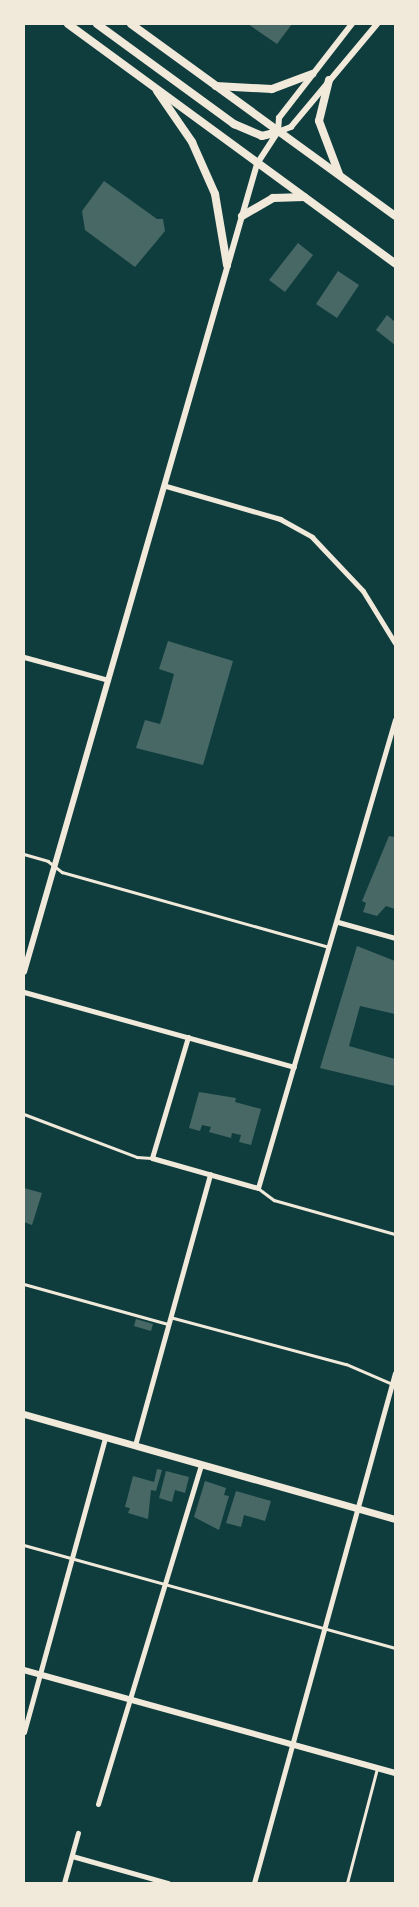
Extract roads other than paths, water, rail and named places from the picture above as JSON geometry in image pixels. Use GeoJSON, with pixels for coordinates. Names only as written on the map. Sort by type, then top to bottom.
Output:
{"type":"FeatureCollection","features":[{"type":"Feature","properties":{"kind":"highway"},"geometry":{"type":"LineString","coordinates":[[68,24],[257,164],[395,263]]}},
{"type":"Feature","properties":{"kind":"highway"},"geometry":{"type":"LineString","coordinates":[[97,24],[234,124],[262,136],[278,132]]}},
{"type":"Feature","properties":{"kind":"highway"},"geometry":{"type":"LineString","coordinates":[[131,24],[395,216]]}},
{"type":"Feature","properties":{"kind":"highway"},"geometry":{"type":"LineString","coordinates":[[216,86],[272,89],[312,74]]}},
{"type":"Feature","properties":{"kind":"highway"},"geometry":{"type":"LineString","coordinates":[[329,80],[319,121],[339,174]]}},
{"type":"Feature","properties":{"kind":"highway"},"geometry":{"type":"LineString","coordinates":[[156,89],[192,142],[215,194],[227,265]]}},
{"type":"Feature","properties":{"kind":"highway"},"geometry":{"type":"LineString","coordinates":[[242,216],[273,198],[304,197]]}},
{"type":"Feature","properties":{"kind":"main road"},"geometry":{"type":"LineString","coordinates":[[24,1414],[395,1519]]}},
{"type":"Feature","properties":{"kind":"street"},"geometry":{"type":"LineString","coordinates":[[24,972],[166,486],[257,164],[278,132],[279,118],[352,24]]}},
{"type":"Feature","properties":{"kind":"street"},"geometry":{"type":"LineString","coordinates":[[278,132],[291,127],[377,24]]}},
{"type":"Feature","properties":{"kind":"street"},"geometry":{"type":"LineString","coordinates":[[166,486],[280,519],[312,537],[363,591],[395,643]]}},
{"type":"Feature","properties":{"kind":"street"},"geometry":{"type":"LineString","coordinates":[[24,657],[108,680]]}},
{"type":"Feature","properties":{"kind":"street"},"geometry":{"type":"LineString","coordinates":[[188,1038],[152,1158],[258,1188],[328,947],[338,922],[395,720]]}},
{"type":"Feature","properties":{"kind":"street"},"geometry":{"type":"LineString","coordinates":[[338,922],[395,938]]}},
{"type":"Feature","properties":{"kind":"street"},"geometry":{"type":"LineString","coordinates":[[24,992],[294,1066]]}},
{"type":"Feature","properties":{"kind":"street"},"geometry":{"type":"LineString","coordinates":[[135,1445],[210,1174]]}},
{"type":"Feature","properties":{"kind":"street"},"geometry":{"type":"LineString","coordinates":[[254,1883],[395,1373]]}},
{"type":"Feature","properties":{"kind":"street"},"geometry":{"type":"LineString","coordinates":[[24,1732],[105,1437]]}},
{"type":"Feature","properties":{"kind":"street"},"geometry":{"type":"LineString","coordinates":[[98,1804],[132,1700],[201,1464]]}},
{"type":"Feature","properties":{"kind":"street"},"geometry":{"type":"LineString","coordinates":[[24,1670],[395,1773]]}},
{"type":"Feature","properties":{"kind":"street"},"geometry":{"type":"LineString","coordinates":[[64,1883],[78,1833]]}},
{"type":"Feature","properties":{"kind":"street"},"geometry":{"type":"LineString","coordinates":[[72,1856],[168,1883]]}},
{"type":"Feature","properties":{"kind":"lane"},"geometry":{"type":"LineString","coordinates":[[24,854],[54,867],[328,947]]}},
{"type":"Feature","properties":{"kind":"lane"},"geometry":{"type":"LineString","coordinates":[[24,1114],[137,1157],[152,1158]]}},
{"type":"Feature","properties":{"kind":"lane"},"geometry":{"type":"LineString","coordinates":[[258,1188],[274,1200],[395,1234]]}},
{"type":"Feature","properties":{"kind":"lane"},"geometry":{"type":"LineString","coordinates":[[24,1284],[168,1324]]}},
{"type":"Feature","properties":{"kind":"lane"},"geometry":{"type":"LineString","coordinates":[[170,1316],[346,1364],[393,1384]]}},
{"type":"Feature","properties":{"kind":"lane"},"geometry":{"type":"LineString","coordinates":[[24,1545],[395,1648]]}},
{"type":"Feature","properties":{"kind":"lane"},"geometry":{"type":"LineString","coordinates":[[347,1883],[378,1768]]}}]}
